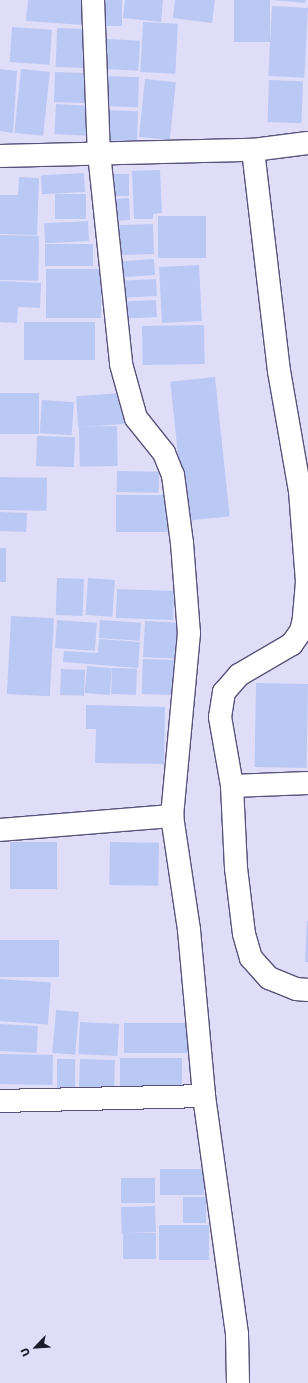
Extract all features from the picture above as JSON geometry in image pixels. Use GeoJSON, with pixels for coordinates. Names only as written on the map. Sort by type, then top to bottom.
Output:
{"type":"FeatureCollection","features":[{"type":"Feature","properties":{"kind":"street"},"geometry":{"type":"LineString","coordinates":[[93,0],[100,152],[121,364],[136,418],[164,453],[173,475],[182,543],[189,633],[172,816],[190,930],[204,1096],[236,1334],[238,1383]]}},
{"type":"Feature","properties":{"kind":"street"},"geometry":{"type":"LineString","coordinates":[[0,156],[100,152],[253,150],[308,143]]}},
{"type":"Feature","properties":{"kind":"street"},"geometry":{"type":"LineString","coordinates":[[253,150],[279,371],[300,491],[307,582],[304,619],[292,644],[239,675],[224,692],[221,724],[232,786],[236,868],[244,934],[250,958],[269,978],[296,989],[308,990]]}},
{"type":"Feature","properties":{"kind":"street"},"geometry":{"type":"LineString","coordinates":[[232,786],[308,784]]}},
{"type":"Feature","properties":{"kind":"street"},"geometry":{"type":"LineString","coordinates":[[0,830],[172,816]]}},
{"type":"Feature","properties":{"kind":"street"},"geometry":{"type":"LineString","coordinates":[[0,1101],[204,1096]]}},
{"type":"Feature","properties":{"kind":"building"},"geometry":{"type":"Polygon","coordinates":[[[28,0],[85,0],[83,25],[26,21],[28,0]]]}},
{"type":"Feature","properties":{"kind":"building"},"geometry":{"type":"Polygon","coordinates":[[[99,0],[122,0],[122,26],[99,26],[99,0]]]}},
{"type":"Feature","properties":{"kind":"building"},"geometry":{"type":"Polygon","coordinates":[[[125,0],[163,0],[161,22],[123,18],[125,0]]]}},
{"type":"Feature","properties":{"kind":"building"},"geometry":{"type":"Polygon","coordinates":[[[175,0],[215,0],[212,23],[173,18],[175,0]]]}},
{"type":"Feature","properties":{"kind":"building"},"geometry":{"type":"Polygon","coordinates":[[[234,0],[270,0],[270,42],[234,42],[234,0]]]}},
{"type":"Feature","properties":{"kind":"building"},"geometry":{"type":"Polygon","coordinates":[[[272,0],[306,0],[305,3],[272,0]]]}},
{"type":"Feature","properties":{"kind":"building"},"geometry":{"type":"Polygon","coordinates":[[[272,6],[308,8],[304,78],[268,76],[272,6]]]}},
{"type":"Feature","properties":{"kind":"building"},"geometry":{"type":"Polygon","coordinates":[[[143,22],[178,24],[175,74],[140,72],[143,22]]]}},
{"type":"Feature","properties":{"kind":"building"},"geometry":{"type":"Polygon","coordinates":[[[12,27],[52,30],[49,65],[10,62],[12,27]]]}},
{"type":"Feature","properties":{"kind":"building"},"geometry":{"type":"Polygon","coordinates":[[[57,28],[92,29],[91,68],[56,67],[57,28]]]}},
{"type":"Feature","properties":{"kind":"building"},"geometry":{"type":"Polygon","coordinates":[[[107,39],[140,41],[138,71],[105,69],[107,39]]]}},
{"type":"Feature","properties":{"kind":"building"},"geometry":{"type":"Polygon","coordinates":[[[0,69],[17,71],[13,133],[0,131],[0,69]]]}},
{"type":"Feature","properties":{"kind":"building"},"geometry":{"type":"Polygon","coordinates":[[[21,69],[50,72],[43,136],[14,133],[21,69]]]}},
{"type":"Feature","properties":{"kind":"building"},"geometry":{"type":"Polygon","coordinates":[[[55,72],[90,73],[89,103],[54,102],[55,72]]]}},
{"type":"Feature","properties":{"kind":"building"},"geometry":{"type":"Polygon","coordinates":[[[106,76],[139,77],[138,107],[105,106],[106,76]]]}},
{"type":"Feature","properties":{"kind":"building"},"geometry":{"type":"Polygon","coordinates":[[[145,79],[176,82],[170,140],[139,137],[145,79]]]}},
{"type":"Feature","properties":{"kind":"building"},"geometry":{"type":"Polygon","coordinates":[[[269,80],[303,81],[302,123],[268,122],[269,80]]]}},
{"type":"Feature","properties":{"kind":"building"},"geometry":{"type":"Polygon","coordinates":[[[56,104],[89,106],[87,136],[54,134],[56,104]]]}},
{"type":"Feature","properties":{"kind":"building"},"geometry":{"type":"Polygon","coordinates":[[[105,110],[138,111],[137,141],[104,140],[105,110]]]}},
{"type":"Feature","properties":{"kind":"building"},"geometry":{"type":"Polygon","coordinates":[[[160,170],[162,213],[153,214],[153,219],[134,219],[132,171],[160,170]]]}},
{"type":"Feature","properties":{"kind":"building"},"geometry":{"type":"Polygon","coordinates":[[[84,173],[85,192],[42,194],[41,175],[84,173]]]}},
{"type":"Feature","properties":{"kind":"building"},"geometry":{"type":"Polygon","coordinates":[[[107,174],[129,174],[129,196],[107,196],[107,174]]]}},
{"type":"Feature","properties":{"kind":"building"},"geometry":{"type":"Polygon","coordinates":[[[19,177],[39,178],[37,235],[0,234],[0,195],[18,195],[19,177]]]}},
{"type":"Feature","properties":{"kind":"building"},"geometry":{"type":"Polygon","coordinates":[[[55,194],[86,194],[86,219],[55,219],[55,194]]]}},
{"type":"Feature","properties":{"kind":"building"},"geometry":{"type":"Polygon","coordinates":[[[129,198],[130,220],[109,221],[108,199],[129,198]]]}},
{"type":"Feature","properties":{"kind":"building"},"geometry":{"type":"Polygon","coordinates":[[[158,216],[206,216],[206,258],[158,258],[158,216]]]}},
{"type":"Feature","properties":{"kind":"building"},"geometry":{"type":"Polygon","coordinates":[[[88,221],[89,241],[45,243],[44,223],[88,221]]]}},
{"type":"Feature","properties":{"kind":"building"},"geometry":{"type":"Polygon","coordinates":[[[153,224],[154,254],[115,255],[114,225],[153,224]]]}},
{"type":"Feature","properties":{"kind":"building"},"geometry":{"type":"Polygon","coordinates":[[[0,235],[39,236],[38,281],[0,280],[0,235]]]}},
{"type":"Feature","properties":{"kind":"building"},"geometry":{"type":"Polygon","coordinates":[[[45,244],[93,244],[93,266],[45,266],[45,244]]]}},
{"type":"Feature","properties":{"kind":"building"},"geometry":{"type":"Polygon","coordinates":[[[154,259],[155,275],[119,277],[118,262],[154,259]]]}},
{"type":"Feature","properties":{"kind":"building"},"geometry":{"type":"Polygon","coordinates":[[[199,265],[202,321],[162,323],[159,267],[199,265]]]}},
{"type":"Feature","properties":{"kind":"building"},"geometry":{"type":"Polygon","coordinates":[[[46,269],[101,269],[101,318],[46,318],[46,269]]]}},
{"type":"Feature","properties":{"kind":"building"},"geometry":{"type":"Polygon","coordinates":[[[156,279],[157,296],[122,298],[121,281],[156,279]]]}},
{"type":"Feature","properties":{"kind":"building"},"geometry":{"type":"Polygon","coordinates":[[[0,281],[41,283],[40,308],[18,307],[17,323],[0,322],[0,281]]]}},
{"type":"Feature","properties":{"kind":"building"},"geometry":{"type":"Polygon","coordinates":[[[156,300],[157,317],[122,319],[121,302],[156,300]]]}},
{"type":"Feature","properties":{"kind":"building"},"geometry":{"type":"Polygon","coordinates":[[[24,322],[95,322],[95,360],[24,360],[24,322]]]}},
{"type":"Feature","properties":{"kind":"building"},"geometry":{"type":"Polygon","coordinates":[[[204,325],[205,364],[143,365],[142,326],[204,325]]]}},
{"type":"Feature","properties":{"kind":"building"},"geometry":{"type":"Polygon","coordinates":[[[215,377],[230,516],[185,521],[170,382],[215,377]]]}},
{"type":"Feature","properties":{"kind":"building"},"geometry":{"type":"Polygon","coordinates":[[[0,393],[39,393],[39,434],[0,434],[0,393]]]}},
{"type":"Feature","properties":{"kind":"building"},"geometry":{"type":"Polygon","coordinates":[[[122,393],[124,424],[78,427],[76,396],[122,393]]]}},
{"type":"Feature","properties":{"kind":"building"},"geometry":{"type":"Polygon","coordinates":[[[42,400],[74,402],[72,435],[40,433],[42,400]]]}},
{"type":"Feature","properties":{"kind":"building"},"geometry":{"type":"Polygon","coordinates":[[[117,426],[118,466],[80,467],[79,427],[117,426]]]}},
{"type":"Feature","properties":{"kind":"building"},"geometry":{"type":"Polygon","coordinates":[[[37,436],[75,437],[74,467],[36,466],[37,436]]]}},
{"type":"Feature","properties":{"kind":"building"},"geometry":{"type":"Polygon","coordinates":[[[117,471],[159,472],[159,493],[117,492],[117,471]]]}},
{"type":"Feature","properties":{"kind":"building"},"geometry":{"type":"Polygon","coordinates":[[[0,477],[47,478],[46,511],[0,510],[0,477]]]}},
{"type":"Feature","properties":{"kind":"building"},"geometry":{"type":"Polygon","coordinates":[[[116,495],[172,495],[172,532],[116,532],[116,495]]]}},
{"type":"Feature","properties":{"kind":"building"},"geometry":{"type":"Polygon","coordinates":[[[0,512],[27,513],[26,532],[0,531],[0,512]]]}},
{"type":"Feature","properties":{"kind":"building"},"geometry":{"type":"Polygon","coordinates":[[[0,548],[6,548],[6,582],[0,582],[0,548]]]}},
{"type":"Feature","properties":{"kind":"building"},"geometry":{"type":"Polygon","coordinates":[[[57,578],[84,579],[83,616],[56,615],[57,578]]]}},
{"type":"Feature","properties":{"kind":"building"},"geometry":{"type":"Polygon","coordinates":[[[88,578],[115,580],[112,617],[85,615],[88,578]]]}},
{"type":"Feature","properties":{"kind":"building"},"geometry":{"type":"Polygon","coordinates":[[[117,589],[174,591],[173,620],[116,618],[117,589]]]}},
{"type":"Feature","properties":{"kind":"building"},"geometry":{"type":"Polygon","coordinates":[[[11,616],[54,618],[50,696],[7,694],[11,616]]]}},
{"type":"Feature","properties":{"kind":"building"},"geometry":{"type":"Polygon","coordinates":[[[57,620],[97,623],[95,651],[55,648],[57,620]]]}},
{"type":"Feature","properties":{"kind":"building"},"geometry":{"type":"Polygon","coordinates":[[[100,620],[141,623],[140,641],[99,638],[100,620]]]}},
{"type":"Feature","properties":{"kind":"building"},"geometry":{"type":"Polygon","coordinates":[[[145,621],[181,623],[179,659],[143,657],[145,621]]]}},
{"type":"Feature","properties":{"kind":"building"},"geometry":{"type":"Polygon","coordinates":[[[99,639],[140,642],[138,668],[63,662],[64,651],[98,653],[99,639]]]}},
{"type":"Feature","properties":{"kind":"building"},"geometry":{"type":"Polygon","coordinates":[[[143,659],[179,660],[178,695],[142,694],[143,659]]]}},
{"type":"Feature","properties":{"kind":"building"},"geometry":{"type":"Polygon","coordinates":[[[87,666],[112,668],[110,695],[85,693],[87,666]]]}},
{"type":"Feature","properties":{"kind":"building"},"geometry":{"type":"Polygon","coordinates":[[[112,668],[137,669],[136,695],[111,694],[112,668]]]}},
{"type":"Feature","properties":{"kind":"building"},"geometry":{"type":"Polygon","coordinates":[[[61,669],[85,670],[84,696],[60,695],[61,669]]]}},
{"type":"Feature","properties":{"kind":"building"},"geometry":{"type":"Polygon","coordinates":[[[256,683],[308,684],[307,768],[255,767],[256,683]]]}},
{"type":"Feature","properties":{"kind":"building"},"geometry":{"type":"Polygon","coordinates":[[[86,705],[165,707],[164,764],[95,763],[96,729],[86,729],[86,705]]]}},
{"type":"Feature","properties":{"kind":"building"},"geometry":{"type":"Polygon","coordinates":[[[10,842],[57,842],[57,889],[10,889],[10,842]]]}},
{"type":"Feature","properties":{"kind":"building"},"geometry":{"type":"Polygon","coordinates":[[[110,842],[159,843],[158,886],[109,885],[110,842]]]}},
{"type":"Feature","properties":{"kind":"building"},"geometry":{"type":"Polygon","coordinates":[[[307,921],[308,962],[305,962],[307,921]]]}},
{"type":"Feature","properties":{"kind":"building"},"geometry":{"type":"Polygon","coordinates":[[[0,940],[59,940],[59,977],[0,977],[0,940]]]}},
{"type":"Feature","properties":{"kind":"building"},"geometry":{"type":"Polygon","coordinates":[[[0,979],[51,983],[48,1024],[0,1021],[0,979]]]}},
{"type":"Feature","properties":{"kind":"building"},"geometry":{"type":"Polygon","coordinates":[[[56,1010],[79,1012],[75,1055],[52,1053],[56,1010]]]}},
{"type":"Feature","properties":{"kind":"building"},"geometry":{"type":"Polygon","coordinates":[[[80,1022],[119,1024],[117,1056],[78,1054],[80,1022]]]}},
{"type":"Feature","properties":{"kind":"building"},"geometry":{"type":"Polygon","coordinates":[[[124,1023],[189,1023],[189,1053],[124,1053],[124,1023]]]}},
{"type":"Feature","properties":{"kind":"building"},"geometry":{"type":"Polygon","coordinates":[[[0,1024],[38,1026],[37,1053],[0,1051],[0,1024]]]}},
{"type":"Feature","properties":{"kind":"building"},"geometry":{"type":"Polygon","coordinates":[[[0,1054],[53,1055],[52,1085],[0,1084],[0,1054]]]}},
{"type":"Feature","properties":{"kind":"building"},"geometry":{"type":"Polygon","coordinates":[[[120,1058],[182,1058],[182,1092],[120,1092],[120,1058]]]}},
{"type":"Feature","properties":{"kind":"building"},"geometry":{"type":"Polygon","coordinates":[[[57,1059],[75,1059],[75,1093],[57,1093],[57,1059]]]}},
{"type":"Feature","properties":{"kind":"building"},"geometry":{"type":"Polygon","coordinates":[[[80,1059],[115,1060],[114,1090],[79,1089],[80,1059]]]}},
{"type":"Feature","properties":{"kind":"building"},"geometry":{"type":"Polygon","coordinates":[[[160,1169],[204,1169],[204,1195],[160,1195],[160,1169]]]}},
{"type":"Feature","properties":{"kind":"building"},"geometry":{"type":"Polygon","coordinates":[[[121,1178],[155,1178],[155,1203],[121,1203],[121,1178]]]}},
{"type":"Feature","properties":{"kind":"building"},"geometry":{"type":"Polygon","coordinates":[[[183,1197],[206,1197],[206,1223],[183,1223],[183,1197]]]}},
{"type":"Feature","properties":{"kind":"building"},"geometry":{"type":"Polygon","coordinates":[[[155,1206],[156,1232],[122,1233],[121,1207],[155,1206]]]}},
{"type":"Feature","properties":{"kind":"building"},"geometry":{"type":"Polygon","coordinates":[[[159,1225],[209,1225],[209,1260],[159,1260],[159,1225]]]}},
{"type":"Feature","properties":{"kind":"building"},"geometry":{"type":"Polygon","coordinates":[[[123,1233],[156,1233],[156,1259],[123,1259],[123,1233]]]}}]}
